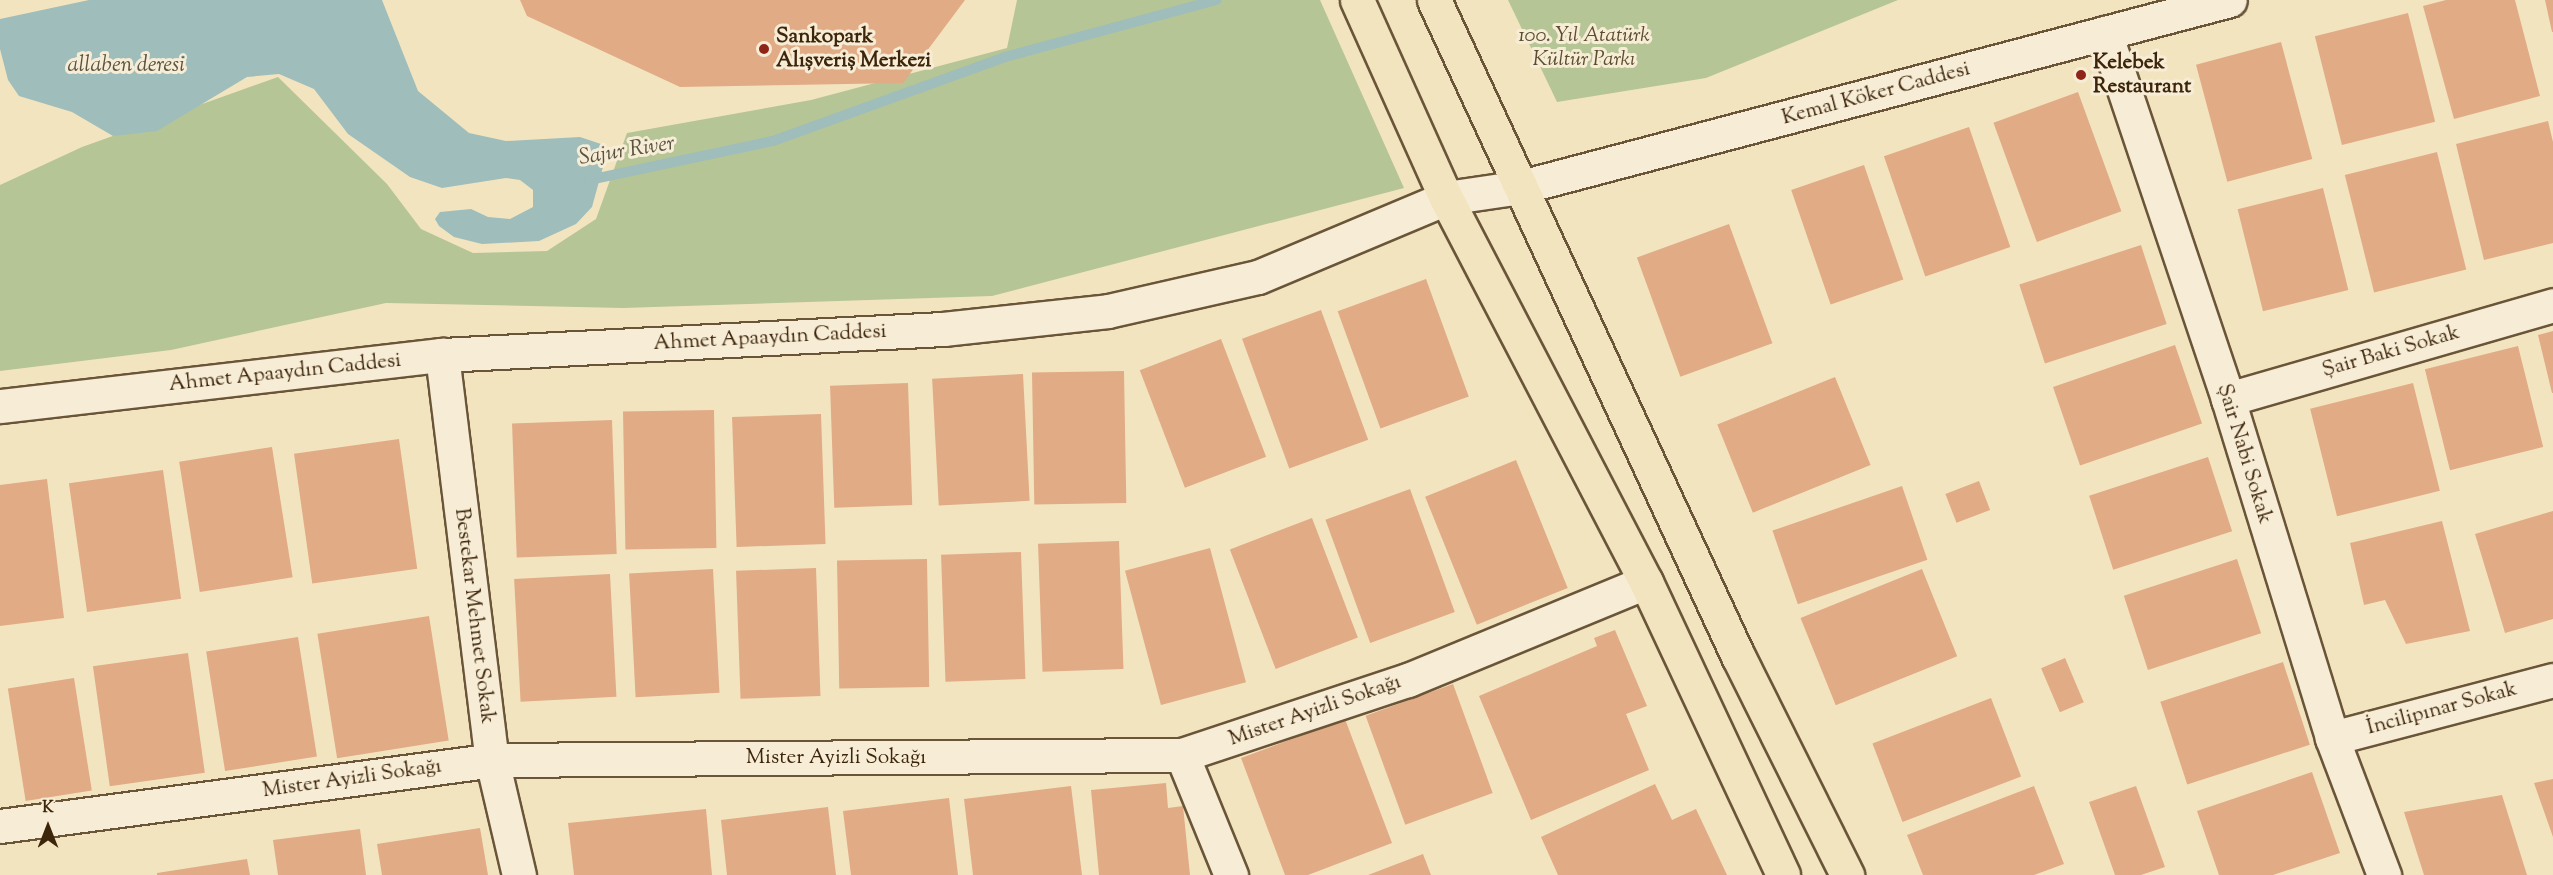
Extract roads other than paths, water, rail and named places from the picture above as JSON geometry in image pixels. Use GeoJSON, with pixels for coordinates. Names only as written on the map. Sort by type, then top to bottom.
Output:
{"type":"FeatureCollection","features":[{"type":"Feature","properties":{"kind":"main road"},"geometry":{"type":"LineString","coordinates":[[1357,0],[1446,198],[1646,582],[1783,875]]}},
{"type":"Feature","properties":{"kind":"main road"},"geometry":{"type":"LineString","coordinates":[[1434,0],[1738,656],[1847,875]]}},
{"type":"Feature","properties":{"kind":"street","name":"Kemal Köker Caddesi"},"geometry":{"type":"LineString","coordinates":[[1521,187],[2230,0]]}},
{"type":"Feature","properties":{"kind":"street","name":"Şair Nabi Sokak"},"geometry":{"type":"LineString","coordinates":[[2105,33],[2228,399],[2332,738],[2384,875]]}},
{"type":"Feature","properties":{"kind":"street","name":"Ahmet Apaaydın Caddesi"},"geometry":{"type":"LineString","coordinates":[[0,406],[442,355],[943,329],[1108,311],[1258,277],[1446,198],[1521,187]]}},
{"type":"Feature","properties":{"kind":"street","name":"Şair Baki Sokak"},"geometry":{"type":"LineString","coordinates":[[2228,399],[2553,305]]}},
{"type":"Feature","properties":{"kind":"street","name":"Bestekar Mehmet Sokak"},"geometry":{"type":"LineString","coordinates":[[442,355],[492,760],[519,875]]}},
{"type":"Feature","properties":{"kind":"street","name":"Mister Ayizli Sokağı"},"geometry":{"type":"LineString","coordinates":[[0,826],[492,760],[1182,755],[1408,680],[1646,582]]}},
{"type":"Feature","properties":{"kind":"street","name":"İncilipınar Sokak"},"geometry":{"type":"LineString","coordinates":[[2332,738],[2553,680]]}},
{"type":"Feature","properties":{"kind":"street"},"geometry":{"type":"LineString","coordinates":[[1182,755],[1231,875]]}},
{"type":"Feature","properties":{"kind":"water","name":"allaben deresi"},"geometry":{"type":"Polygon","coordinates":[[[89,0],[382,0],[418,91],[469,133],[506,141],[580,137],[601,144],[603,167],[592,207],[576,224],[539,241],[482,244],[454,237],[439,226],[435,219],[440,212],[471,209],[488,217],[510,219],[533,207],[533,190],[520,180],[506,178],[442,188],[410,177],[348,134],[314,89],[279,74],[247,77],[157,131],[113,136],[72,112],[19,96],[8,80],[0,49],[0,19],[89,0]]]}},
{"type":"Feature","properties":{"kind":"waterway","name":"Sajur River"},"geometry":{"type":"LineString","coordinates":[[589,180],[773,141],[1005,57],[1216,0]]}},
{"type":"Feature","properties":{"kind":"place","name":"Sankopark Alışveriş Merkezi"},"geometry":{"type":"Point","coordinates":[764,49]}},
{"type":"Feature","properties":{"kind":"place","name":"Kelebek Restaurant"},"geometry":{"type":"Point","coordinates":[2081,75]}},
{"type":"Feature","properties":{"kind":"park label","name":"100. Yıl Atatürk Kültür Parkı"},"geometry":{"type":"Point","coordinates":[1584,48]}}]}
